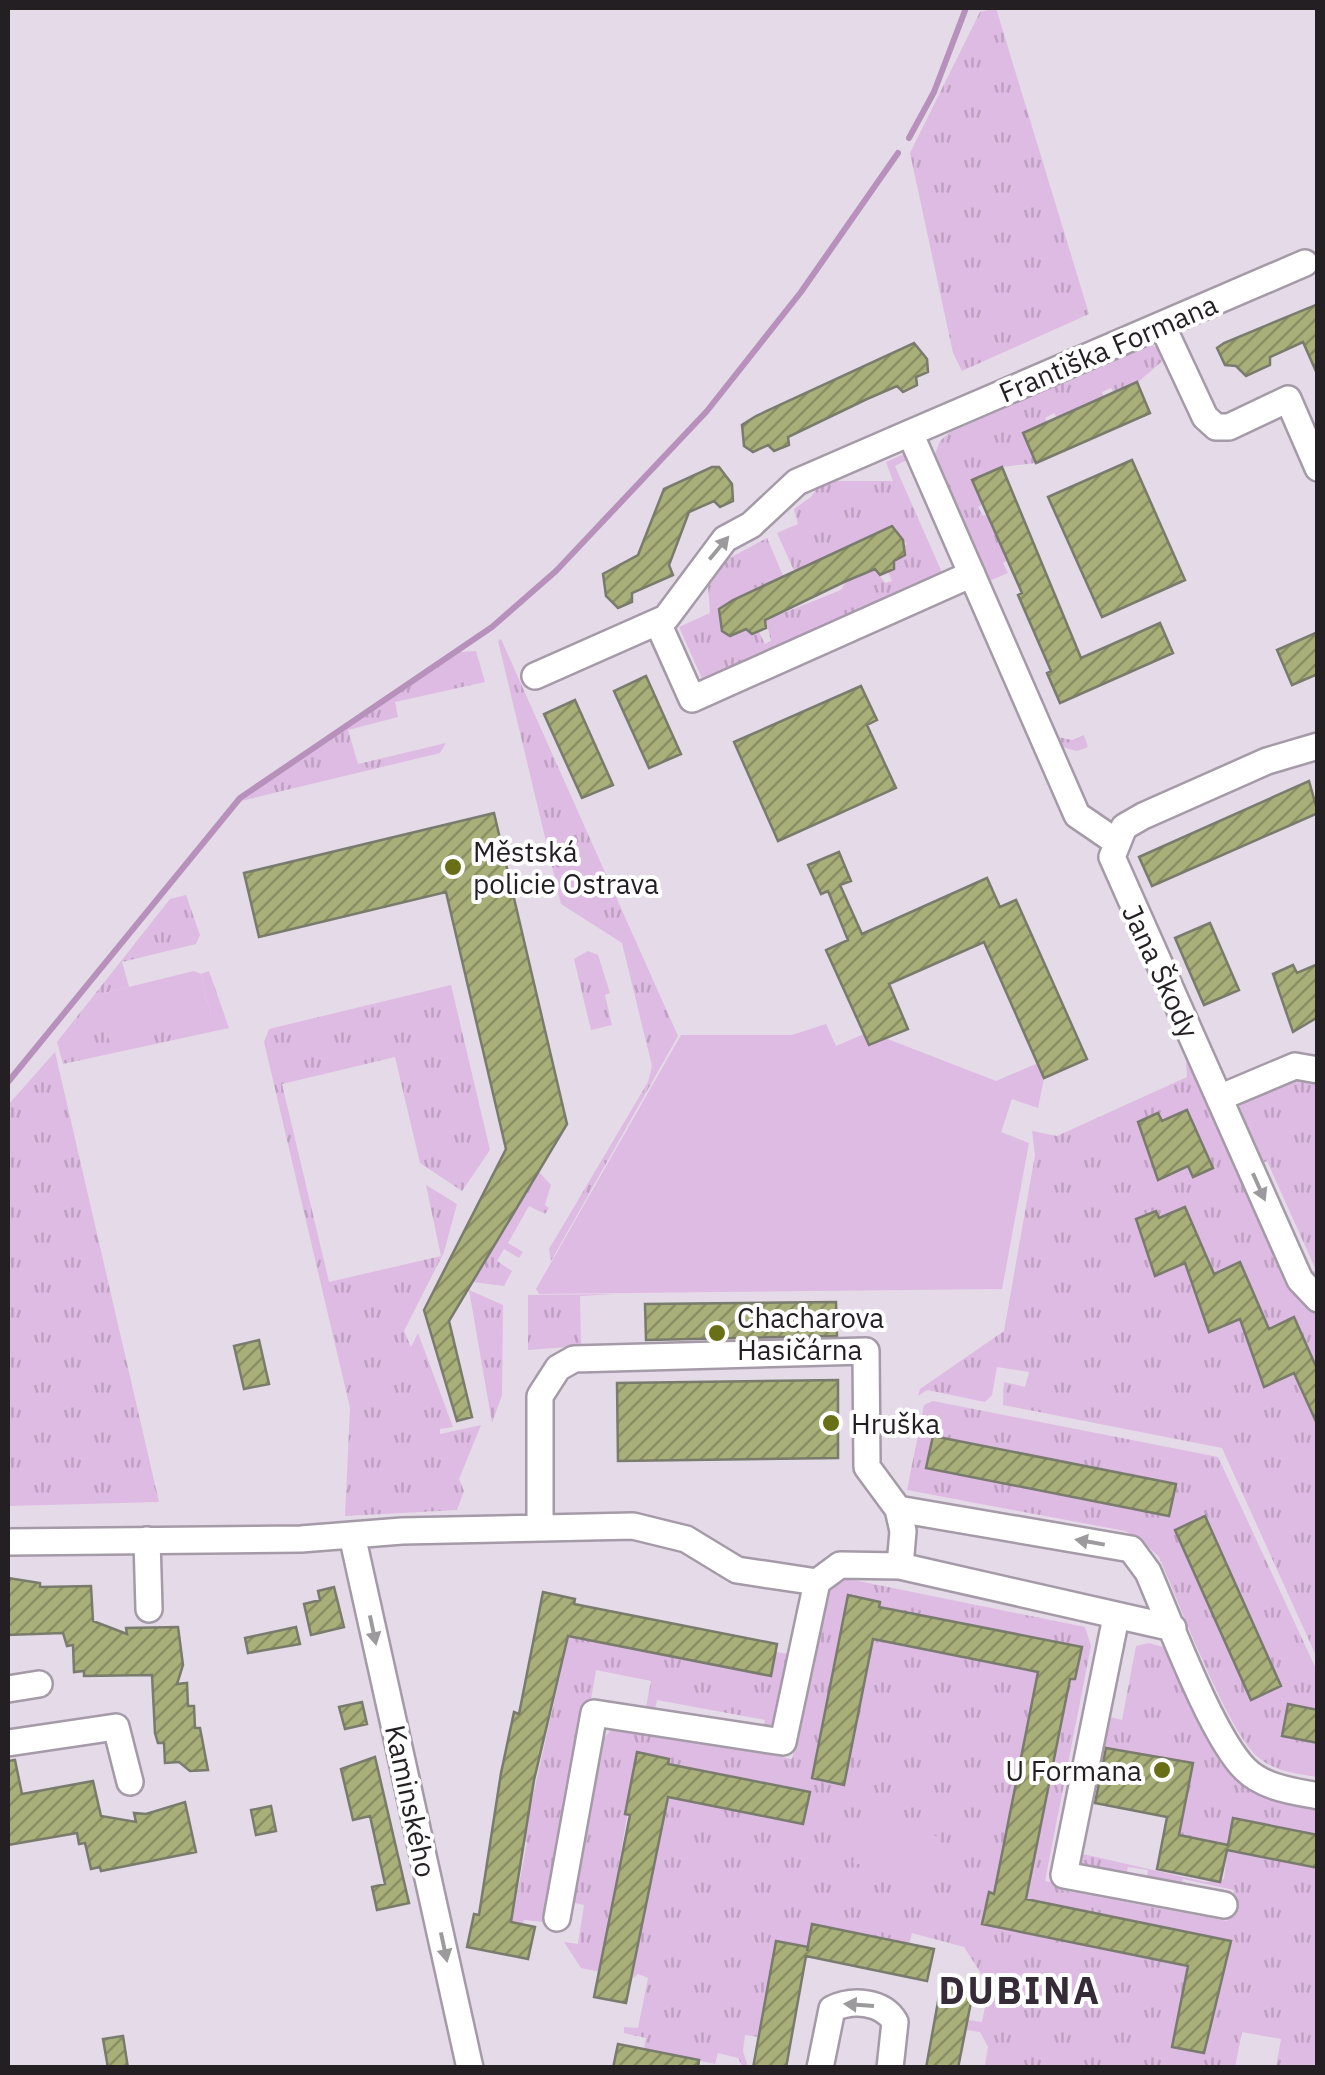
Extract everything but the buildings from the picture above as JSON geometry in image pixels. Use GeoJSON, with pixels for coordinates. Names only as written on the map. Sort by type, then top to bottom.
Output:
{"type":"FeatureCollection","features":[{"type":"Feature","properties":{"kind":"street","name":"Františka Formana"},"geometry":{"type":"LineString","coordinates":[[535,676],[658,623],[672,612],[725,539],[751,525],[797,482],[1306,262]]}},
{"type":"Feature","properties":{"kind":"street"},"geometry":{"type":"LineString","coordinates":[[1162,325],[1205,418],[1216,427],[1228,426],[1288,400],[1318,468]]}},
{"type":"Feature","properties":{"kind":"street"},"geometry":{"type":"LineString","coordinates":[[910,434],[1076,815],[1115,841],[1124,827],[1143,816],[1267,761],[1318,746]]}},
{"type":"Feature","properties":{"kind":"street"},"geometry":{"type":"LineString","coordinates":[[658,623],[692,699],[972,574]]}},
{"type":"Feature","properties":{"kind":"street","name":"Jana Škody"},"geometry":{"type":"LineString","coordinates":[[1115,841],[1116,873],[1300,1280],[1318,1299]]}},
{"type":"Feature","properties":{"kind":"street"},"geometry":{"type":"LineString","coordinates":[[1219,1098],[1295,1066],[1318,1070]]}},
{"type":"Feature","properties":{"kind":"street"},"geometry":{"type":"LineString","coordinates":[[540,1528],[540,1396],[558,1368],[574,1359],[866,1351],[867,1467],[898,1509],[903,1531],[900,1566]]}},
{"type":"Feature","properties":{"kind":"street"},"geometry":{"type":"LineString","coordinates":[[898,1509],[1131,1548],[1148,1572],[1223,1738],[1246,1770],[1270,1785],[1318,1796]]}},
{"type":"Feature","properties":{"kind":"street"},"geometry":{"type":"LineString","coordinates":[[8,1542],[540,1528],[660,1529],[686,1539],[737,1570],[817,1582]]}},
{"type":"Feature","properties":{"kind":"street","name":"Kaminského"},"geometry":{"type":"LineString","coordinates":[[352,1535],[470,2068]]}},
{"type":"Feature","properties":{"kind":"street"},"geometry":{"type":"LineString","coordinates":[[147,1540],[149,1609]]}},
{"type":"Feature","properties":{"kind":"street"},"geometry":{"type":"LineString","coordinates":[[557,1918],[594,1713],[783,1742],[817,1582],[840,1565],[900,1566],[1172,1628]]}},
{"type":"Feature","properties":{"kind":"street"},"geometry":{"type":"LineString","coordinates":[[1116,1617],[1064,1876],[1224,1905]]}},
{"type":"Feature","properties":{"kind":"street"},"geometry":{"type":"LineString","coordinates":[[8,1690],[39,1684]]}},
{"type":"Feature","properties":{"kind":"street"},"geometry":{"type":"LineString","coordinates":[[8,1743],[116,1715],[130,1782]]}},
{"type":"Feature","properties":{"kind":"street"},"geometry":{"type":"LineString","coordinates":[[820,2068],[832,2009],[853,2003],[890,2012],[897,2031],[890,2068]]}},
{"type":"Feature","properties":{"kind":"green space"},"geometry":{"type":"Polygon","coordinates":[[[996,8],[1089,314],[962,371],[953,353],[910,153],[980,12],[996,8]]]}},
{"type":"Feature","properties":{"kind":"green space"},"geometry":{"type":"Polygon","coordinates":[[[1147,345],[1159,347],[1167,357],[1137,383],[1114,393],[1111,388],[1102,392],[1104,398],[1057,418],[1054,413],[1045,418],[1047,422],[1024,433],[1036,463],[1002,467],[973,480],[983,504],[978,507],[983,516],[987,514],[1008,560],[1003,563],[1008,573],[989,581],[1058,737],[1072,740],[1084,735],[1088,747],[1077,751],[1059,746],[933,459],[940,441],[950,432],[1147,345]]]}},
{"type":"Feature","properties":{"kind":"green space"},"geometry":{"type":"Polygon","coordinates":[[[904,454],[906,460],[895,466],[944,577],[704,683],[679,627],[710,613],[708,587],[728,559],[767,538],[784,578],[730,636],[747,629],[752,635],[759,632],[765,644],[771,641],[766,620],[841,590],[845,583],[875,569],[885,583],[892,581],[888,572],[895,568],[894,561],[906,555],[902,547],[907,544],[892,527],[795,573],[777,533],[798,524],[794,509],[811,497],[822,481],[893,481],[886,462],[904,454]]]}},
{"type":"Feature","properties":{"kind":"green space"},"geometry":{"type":"Polygon","coordinates":[[[501,639],[678,1036],[551,1261],[549,1249],[648,1082],[652,1066],[622,943],[561,904],[498,641],[501,639]]]}},
{"type":"Feature","properties":{"kind":"green space"},"geometry":{"type":"Polygon","coordinates":[[[476,651],[485,682],[395,702],[398,717],[348,730],[358,764],[446,743],[440,753],[241,801],[460,652],[476,651]]]}},
{"type":"Feature","properties":{"kind":"green space"},"geometry":{"type":"Polygon","coordinates":[[[186,895],[200,935],[196,944],[122,962],[129,987],[104,993],[211,1016],[201,974],[209,971],[229,1028],[63,1064],[57,1042],[170,899],[186,895]]]}},
{"type":"Feature","properties":{"kind":"green space"},"geometry":{"type":"Polygon","coordinates":[[[588,951],[598,955],[610,993],[605,995],[612,1025],[591,1030],[574,959],[588,951]]]}},
{"type":"Feature","properties":{"kind":"green space"},"geometry":{"type":"Polygon","coordinates":[[[194,971],[201,974],[211,1016],[206,1022],[116,1043],[109,1040],[99,998],[104,993],[194,971]]]}},
{"type":"Feature","properties":{"kind":"green space"},"geometry":{"type":"Polygon","coordinates":[[[451,985],[490,1150],[462,1191],[420,1163],[395,1057],[282,1084],[329,1282],[441,1256],[426,1185],[457,1204],[444,1252],[404,1331],[411,1347],[418,1333],[453,1427],[440,1429],[440,1434],[481,1425],[459,1479],[464,1491],[457,1510],[345,1516],[350,1408],[264,1042],[269,1029],[451,985]]]}},
{"type":"Feature","properties":{"kind":"green space"},"geometry":{"type":"Polygon","coordinates":[[[826,1024],[836,1046],[864,1034],[869,1045],[885,1038],[996,1081],[1038,1063],[1044,1078],[1038,1108],[1012,1099],[1001,1132],[1029,1143],[1002,1289],[539,1294],[536,1289],[681,1035],[792,1035],[826,1024]]]}},
{"type":"Feature","properties":{"kind":"green space"},"geometry":{"type":"Polygon","coordinates":[[[55,1052],[159,1502],[8,1506],[8,1105],[55,1052]]]}},
{"type":"Feature","properties":{"kind":"green space"},"geometry":{"type":"Polygon","coordinates":[[[1192,1060],[1317,1310],[1317,1658],[1222,1448],[1003,1405],[1004,1382],[1025,1387],[1029,1372],[997,1367],[992,1395],[985,1402],[927,1390],[918,1396],[920,1389],[1004,1331],[1035,1155],[1032,1131],[1057,1136],[1187,1077],[1186,1062],[1192,1060]]]}},
{"type":"Feature","properties":{"kind":"green space"},"geometry":{"type":"Polygon","coordinates":[[[1293,1073],[1318,1078],[1317,1290],[1305,1276],[1316,1270],[1267,1161],[1256,1166],[1237,1114],[1242,1100],[1293,1073]]]}},
{"type":"Feature","properties":{"kind":"green space"},"geometry":{"type":"Polygon","coordinates":[[[539,1172],[551,1185],[545,1205],[549,1208],[545,1214],[529,1206],[508,1243],[523,1252],[519,1258],[504,1249],[497,1261],[512,1271],[504,1286],[473,1282],[539,1172]]]}},
{"type":"Feature","properties":{"kind":"green space"},"geometry":{"type":"Polygon","coordinates":[[[469,1290],[503,1305],[502,1395],[492,1423],[469,1290]]]}},
{"type":"Feature","properties":{"kind":"green space"},"geometry":{"type":"Polygon","coordinates":[[[616,1294],[580,1296],[581,1346],[528,1350],[528,1295],[616,1294]]]}},
{"type":"Feature","properties":{"kind":"green space"},"geometry":{"type":"Polygon","coordinates":[[[933,1401],[1218,1457],[1317,1671],[1317,1777],[1272,1766],[1247,1744],[1219,1695],[1159,1557],[1139,1538],[1125,1531],[907,1490],[924,1405],[933,1401]]]}},
{"type":"Feature","properties":{"kind":"green space"},"geometry":{"type":"Polygon","coordinates":[[[839,1577],[1085,1627],[1091,1646],[1045,1881],[1061,1884],[1061,1890],[1227,1921],[1234,1890],[1183,1879],[1180,1890],[1146,1883],[1148,1870],[1128,1867],[1125,1879],[1078,1866],[1074,1852],[1206,1882],[1224,1879],[1228,1845],[1168,1833],[1182,1820],[1193,1763],[1101,1748],[1102,1715],[1122,1720],[1136,1646],[1149,1643],[1163,1647],[1210,1744],[1232,1776],[1265,1796],[1317,1810],[1317,2067],[1276,2067],[1281,2039],[1242,2032],[1235,2067],[985,2065],[988,2047],[980,2032],[966,2030],[968,2020],[982,2022],[989,1986],[964,1947],[912,1933],[909,1944],[809,1947],[777,1942],[759,2037],[745,2035],[743,2051],[748,2067],[743,2067],[738,2058],[718,2053],[715,2064],[644,2049],[646,2038],[624,2033],[624,2027],[638,2028],[648,1978],[638,1974],[632,1979],[662,1822],[662,1796],[803,1824],[810,1793],[669,1764],[669,1759],[638,1753],[600,1972],[581,1968],[564,1942],[578,1944],[584,1905],[567,1901],[601,1741],[612,1729],[631,1727],[792,1759],[825,1594],[839,1577]]]}},
{"type":"Feature","properties":{"kind":"green space"},"geometry":{"type":"Polygon","coordinates":[[[569,1636],[770,1676],[776,1652],[795,1655],[775,1729],[763,1732],[765,1720],[657,1700],[654,1714],[645,1712],[651,1681],[596,1670],[553,1923],[524,1920],[523,1924],[512,1922],[527,1842],[523,1840],[569,1636]]]}},
{"type":"Feature","properties":{"kind":"green space"},"geometry":{"type":"Polygon","coordinates":[[[861,1821],[940,1837],[932,1878],[853,1863],[861,1821]]]}},
{"type":"Feature","properties":{"kind":"waterway"},"geometry":{"type":"LineString","coordinates":[[909,138],[934,92],[966,8]]}},
{"type":"Feature","properties":{"kind":"waterway"},"geometry":{"type":"LineString","coordinates":[[8,1082],[240,798],[492,627],[556,571],[707,411],[801,292],[898,153]]}},
{"type":"Feature","properties":{"kind":"place","name":"Městská policie Ostrava"},"geometry":{"type":"Point","coordinates":[453,867]}},
{"type":"Feature","properties":{"kind":"place","name":"Chacharova Hasičárna"},"geometry":{"type":"Point","coordinates":[717,1333]}},
{"type":"Feature","properties":{"kind":"place","name":"Hruška"},"geometry":{"type":"Point","coordinates":[831,1423]}},
{"type":"Feature","properties":{"kind":"place","name":"U Formana"},"geometry":{"type":"Point","coordinates":[1162,1770]}},
{"type":"Feature","properties":{"kind":"district","name":"DUBINA"},"geometry":{"type":"Point","coordinates":[1020,1989]}}]}
